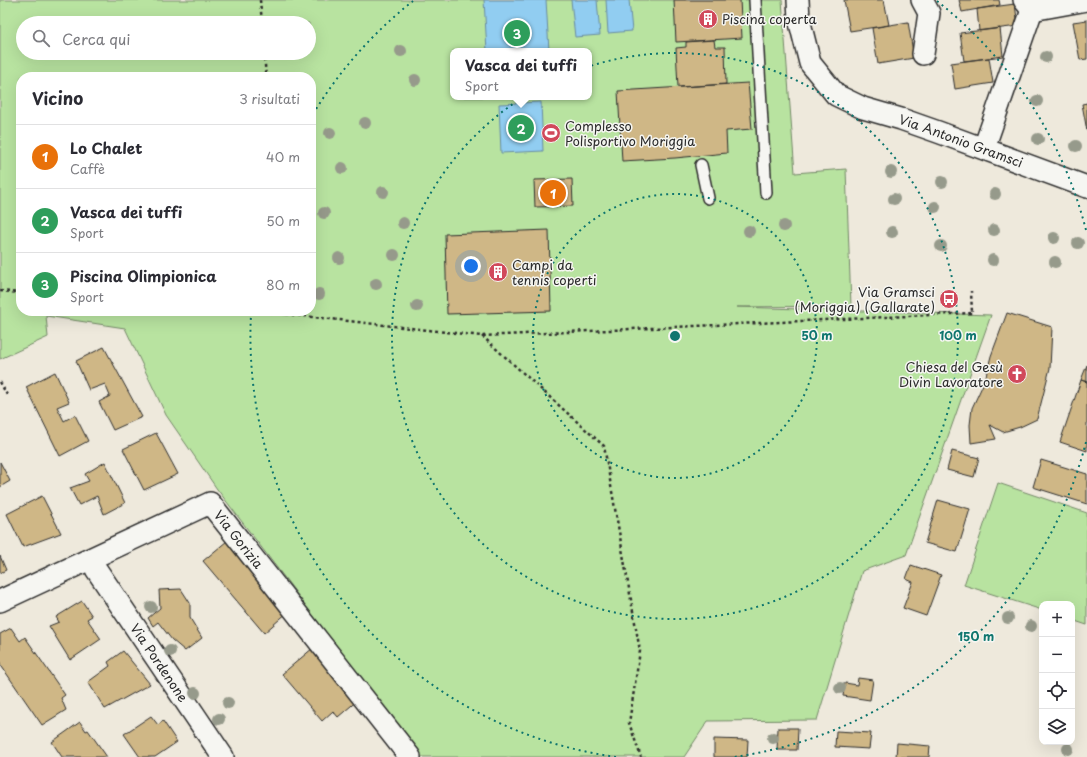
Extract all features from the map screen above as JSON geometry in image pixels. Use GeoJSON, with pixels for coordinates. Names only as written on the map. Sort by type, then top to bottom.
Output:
{"type":"FeatureCollection","features":[{"type":"Feature","properties":{"kind":"street","name":"Via Antonio Gramsci"},"geometry":{"type":"LineString","coordinates":[[798,0],[799,19],[810,63],[836,95],[863,108],[901,119],[984,148],[1087,187]]}},
{"type":"Feature","properties":{"kind":"street"},"geometry":{"type":"LineString","coordinates":[[922,0],[929,14],[923,54]]}},
{"type":"Feature","properties":{"kind":"street"},"geometry":{"type":"LineString","coordinates":[[984,148],[1028,5],[1087,0]]}},
{"type":"Feature","properties":{"kind":"street","name":"Via Gorizia"},"geometry":{"type":"LineString","coordinates":[[0,601],[210,503],[410,757]]}},
{"type":"Feature","properties":{"kind":"street","name":"Via Pordenone"},"geometry":{"type":"LineString","coordinates":[[96,569],[223,757]]}},
{"type":"Feature","properties":{"kind":"lane"},"geometry":{"type":"LineString","coordinates":[[755,0],[766,193]]}},
{"type":"Feature","properties":{"kind":"lane"},"geometry":{"type":"LineString","coordinates":[[701,165],[708,198]]}},
{"type":"Feature","properties":{"kind":"path"},"geometry":{"type":"LineString","coordinates":[[260,0],[261,16]]}},
{"type":"Feature","properties":{"kind":"path"},"geometry":{"type":"LineString","coordinates":[[265,60],[266,72]]}},
{"type":"Feature","properties":{"kind":"path"},"geometry":{"type":"LineString","coordinates":[[0,291],[16,293]]}},
{"type":"Feature","properties":{"kind":"path"},"geometry":{"type":"LineString","coordinates":[[316,316],[482,336],[972,312],[971,291]]}},
{"type":"Feature","properties":{"kind":"path"},"geometry":{"type":"LineString","coordinates":[[482,336],[604,446],[640,651],[629,722],[641,757]]}},
{"type":"Feature","properties":{"kind":"path"},"geometry":{"type":"LineString","coordinates":[[0,382],[7,395]]}},
{"type":"Feature","properties":{"kind":"green space"},"geometry":{"type":"Polygon","coordinates":[[[0,0],[782,0],[795,173],[846,169],[851,306],[737,307],[991,315],[906,555],[862,571],[817,720],[708,721],[684,757],[421,757],[217,489],[166,415],[125,328],[46,316],[48,337],[0,359],[0,0]]]}},
{"type":"Feature","properties":{"kind":"green space"},"geometry":{"type":"Polygon","coordinates":[[[998,483],[1087,513],[1087,625],[1075,621],[1075,601],[1039,601],[1039,609],[964,585],[998,483]]]}},
{"type":"Feature","properties":{"kind":"water"},"geometry":{"type":"Polygon","coordinates":[[[484,0],[546,0],[549,48],[487,48],[484,0]]]}},
{"type":"Feature","properties":{"kind":"water"},"geometry":{"type":"Polygon","coordinates":[[[571,0],[597,0],[600,35],[575,37],[571,0]]]}},
{"type":"Feature","properties":{"kind":"water"},"geometry":{"type":"Polygon","coordinates":[[[606,0],[629,0],[632,31],[608,33],[606,0]]]}},
{"type":"Feature","properties":{"kind":"water"},"geometry":{"type":"Polygon","coordinates":[[[541,102],[543,151],[501,153],[499,104],[541,102]]]}},
{"type":"Feature","properties":{"kind":"building","name":"Piscina coperta"},"geometry":{"type":"Polygon","coordinates":[[[674,0],[740,0],[742,38],[676,42],[674,0]]]}},
{"type":"Feature","properties":{"kind":"building"},"geometry":{"type":"Polygon","coordinates":[[[844,0],[884,0],[889,25],[850,31],[844,0]]]}},
{"type":"Feature","properties":{"kind":"building"},"geometry":{"type":"Polygon","coordinates":[[[959,0],[999,0],[1000,5],[962,12],[959,0]]]}},
{"type":"Feature","properties":{"kind":"building"},"geometry":{"type":"Polygon","coordinates":[[[1015,4],[1018,26],[979,31],[977,9],[1015,4]]]}},
{"type":"Feature","properties":{"kind":"building"},"geometry":{"type":"Polygon","coordinates":[[[1087,20],[1087,59],[1080,60],[1073,22],[1087,20]]]}},
{"type":"Feature","properties":{"kind":"building"},"geometry":{"type":"Polygon","coordinates":[[[908,22],[914,58],[878,64],[872,28],[908,22]]]}},
{"type":"Feature","properties":{"kind":"building"},"geometry":{"type":"Polygon","coordinates":[[[1000,28],[1003,56],[964,61],[960,33],[1000,28]]]}},
{"type":"Feature","properties":{"kind":"building"},"geometry":{"type":"Polygon","coordinates":[[[714,40],[715,47],[725,47],[726,84],[678,87],[676,48],[686,47],[686,42],[714,40]]]}},
{"type":"Feature","properties":{"kind":"building"},"geometry":{"type":"Polygon","coordinates":[[[989,58],[993,83],[955,89],[951,63],[989,58]]]}},
{"type":"Feature","properties":{"kind":"building"},"geometry":{"type":"Polygon","coordinates":[[[748,83],[752,129],[726,131],[727,153],[622,161],[618,91],[748,83]]]}},
{"type":"Feature","properties":{"kind":"building"},"geometry":{"type":"Polygon","coordinates":[[[1087,103],[1087,131],[1082,104],[1087,103]]]}},
{"type":"Feature","properties":{"kind":"building"},"geometry":{"type":"Polygon","coordinates":[[[572,179],[573,206],[535,207],[534,180],[572,179]]]}},
{"type":"Feature","properties":{"kind":"building","name":"Campi da tennis coperti"},"geometry":{"type":"Polygon","coordinates":[[[549,230],[551,311],[447,314],[445,234],[549,230]]]}},
{"type":"Feature","properties":{"kind":"building","name":"Chiesa del Gesù Divin Lavoratore"},"geometry":{"type":"Polygon","coordinates":[[[1007,313],[1052,327],[1050,368],[1037,419],[1020,427],[1003,432],[990,425],[996,439],[971,443],[970,425],[972,408],[985,380],[991,356],[1007,313]]]}},
{"type":"Feature","properties":{"kind":"building"},"geometry":{"type":"Polygon","coordinates":[[[104,347],[142,417],[113,430],[99,402],[110,396],[105,384],[89,390],[76,361],[104,347]]]}},
{"type":"Feature","properties":{"kind":"building"},"geometry":{"type":"Polygon","coordinates":[[[1087,365],[1087,382],[1081,380],[1087,365]]]}},
{"type":"Feature","properties":{"kind":"building"},"geometry":{"type":"Polygon","coordinates":[[[55,372],[69,402],[57,407],[64,421],[75,415],[88,441],[60,456],[26,387],[55,372]]]}},
{"type":"Feature","properties":{"kind":"building"},"geometry":{"type":"Polygon","coordinates":[[[1081,380],[1087,382],[1087,451],[1060,442],[1081,380]]]}},
{"type":"Feature","properties":{"kind":"building"},"geometry":{"type":"Polygon","coordinates":[[[156,433],[178,474],[144,490],[123,449],[156,433]]]}},
{"type":"Feature","properties":{"kind":"building"},"geometry":{"type":"Polygon","coordinates":[[[952,451],[979,458],[974,477],[947,470],[952,451]]]}},
{"type":"Feature","properties":{"kind":"building"},"geometry":{"type":"Polygon","coordinates":[[[1041,460],[1087,474],[1087,504],[1033,487],[1041,460]]]}},
{"type":"Feature","properties":{"kind":"building"},"geometry":{"type":"Polygon","coordinates":[[[0,462],[10,481],[0,487],[0,462]]]}},
{"type":"Feature","properties":{"kind":"building"},"geometry":{"type":"Polygon","coordinates":[[[105,462],[125,503],[104,514],[97,496],[79,505],[70,488],[89,481],[85,474],[105,462]]]}},
{"type":"Feature","properties":{"kind":"building"},"geometry":{"type":"Polygon","coordinates":[[[42,496],[61,533],[23,547],[7,514],[42,496]]]}},
{"type":"Feature","properties":{"kind":"building"},"geometry":{"type":"Polygon","coordinates":[[[938,500],[970,509],[957,552],[925,543],[938,500]]]}},
{"type":"Feature","properties":{"kind":"building"},"geometry":{"type":"Polygon","coordinates":[[[227,541],[288,612],[264,633],[203,561],[227,541]]]}},
{"type":"Feature","properties":{"kind":"building"},"geometry":{"type":"Polygon","coordinates":[[[0,556],[6,570],[0,573],[0,556]]]}},
{"type":"Feature","properties":{"kind":"building"},"geometry":{"type":"Polygon","coordinates":[[[911,565],[941,575],[926,616],[903,608],[913,582],[906,579],[911,565]]]}},
{"type":"Feature","properties":{"kind":"building"},"geometry":{"type":"Polygon","coordinates":[[[181,589],[190,603],[190,618],[202,638],[185,651],[172,640],[158,622],[153,626],[148,618],[160,608],[159,590],[181,589]]]}},
{"type":"Feature","properties":{"kind":"building"},"geometry":{"type":"Polygon","coordinates":[[[82,601],[92,616],[87,619],[101,639],[70,660],[49,626],[59,622],[56,617],[82,601]]]}},
{"type":"Feature","properties":{"kind":"building"},"geometry":{"type":"Polygon","coordinates":[[[11,628],[20,641],[25,637],[65,695],[61,698],[66,710],[42,725],[0,664],[0,634],[11,628]]]}},
{"type":"Feature","properties":{"kind":"building"},"geometry":{"type":"Polygon","coordinates":[[[313,648],[358,700],[338,717],[333,711],[322,721],[282,674],[313,648]]]}},
{"type":"Feature","properties":{"kind":"building"},"geometry":{"type":"Polygon","coordinates":[[[123,651],[150,684],[105,709],[88,682],[110,666],[108,662],[123,651]]]}},
{"type":"Feature","properties":{"kind":"building"},"geometry":{"type":"Polygon","coordinates":[[[858,678],[873,680],[870,700],[843,696],[845,683],[857,685],[858,678]]]}},
{"type":"Feature","properties":{"kind":"building"},"geometry":{"type":"Polygon","coordinates":[[[151,716],[158,725],[163,721],[177,742],[155,757],[140,757],[124,734],[151,716]]]}},
{"type":"Feature","properties":{"kind":"building"},"geometry":{"type":"Polygon","coordinates":[[[80,722],[86,731],[88,730],[107,757],[62,757],[52,742],[80,722]]]}},
{"type":"Feature","properties":{"kind":"building"},"geometry":{"type":"Polygon","coordinates":[[[778,728],[798,728],[797,750],[777,750],[778,728]]]}},
{"type":"Feature","properties":{"kind":"building"},"geometry":{"type":"Polygon","coordinates":[[[836,731],[871,733],[869,749],[835,747],[836,731]]]}},
{"type":"Feature","properties":{"kind":"building"},"geometry":{"type":"Polygon","coordinates":[[[714,739],[748,740],[747,757],[714,757],[714,739]]]}},
{"type":"Feature","properties":{"kind":"building"},"geometry":{"type":"Polygon","coordinates":[[[897,743],[930,746],[929,757],[896,757],[897,743]]]}},
{"type":"Feature","properties":{"kind":"place","name":"Piscina coperta"},"geometry":{"type":"Point","coordinates":[708,19]}},
{"type":"Feature","properties":{"kind":"place","name":"Piscina Olimpionica"},"geometry":{"type":"Point","coordinates":[517,33]}},
{"type":"Feature","properties":{"kind":"place","name":"Vasca dei tuffi"},"geometry":{"type":"Point","coordinates":[521,128]}},
{"type":"Feature","properties":{"kind":"place","name":"Complesso Polisportivo Moriggia"},"geometry":{"type":"Point","coordinates":[551,133]}},
{"type":"Feature","properties":{"kind":"place","name":"Lo Chalet"},"geometry":{"type":"Point","coordinates":[553,193]}},
{"type":"Feature","properties":{"kind":"place","name":"Campi da tennis coperti"},"geometry":{"type":"Point","coordinates":[498,272]}},
{"type":"Feature","properties":{"kind":"place","name":"Via Gramsci (Moriggia) (Gallarate)"},"geometry":{"type":"Point","coordinates":[949,299]}},
{"type":"Feature","properties":{"kind":"place","name":"Chiesa del Gesù Divin Lavoratore"},"geometry":{"type":"Point","coordinates":[1017,374]}}]}
